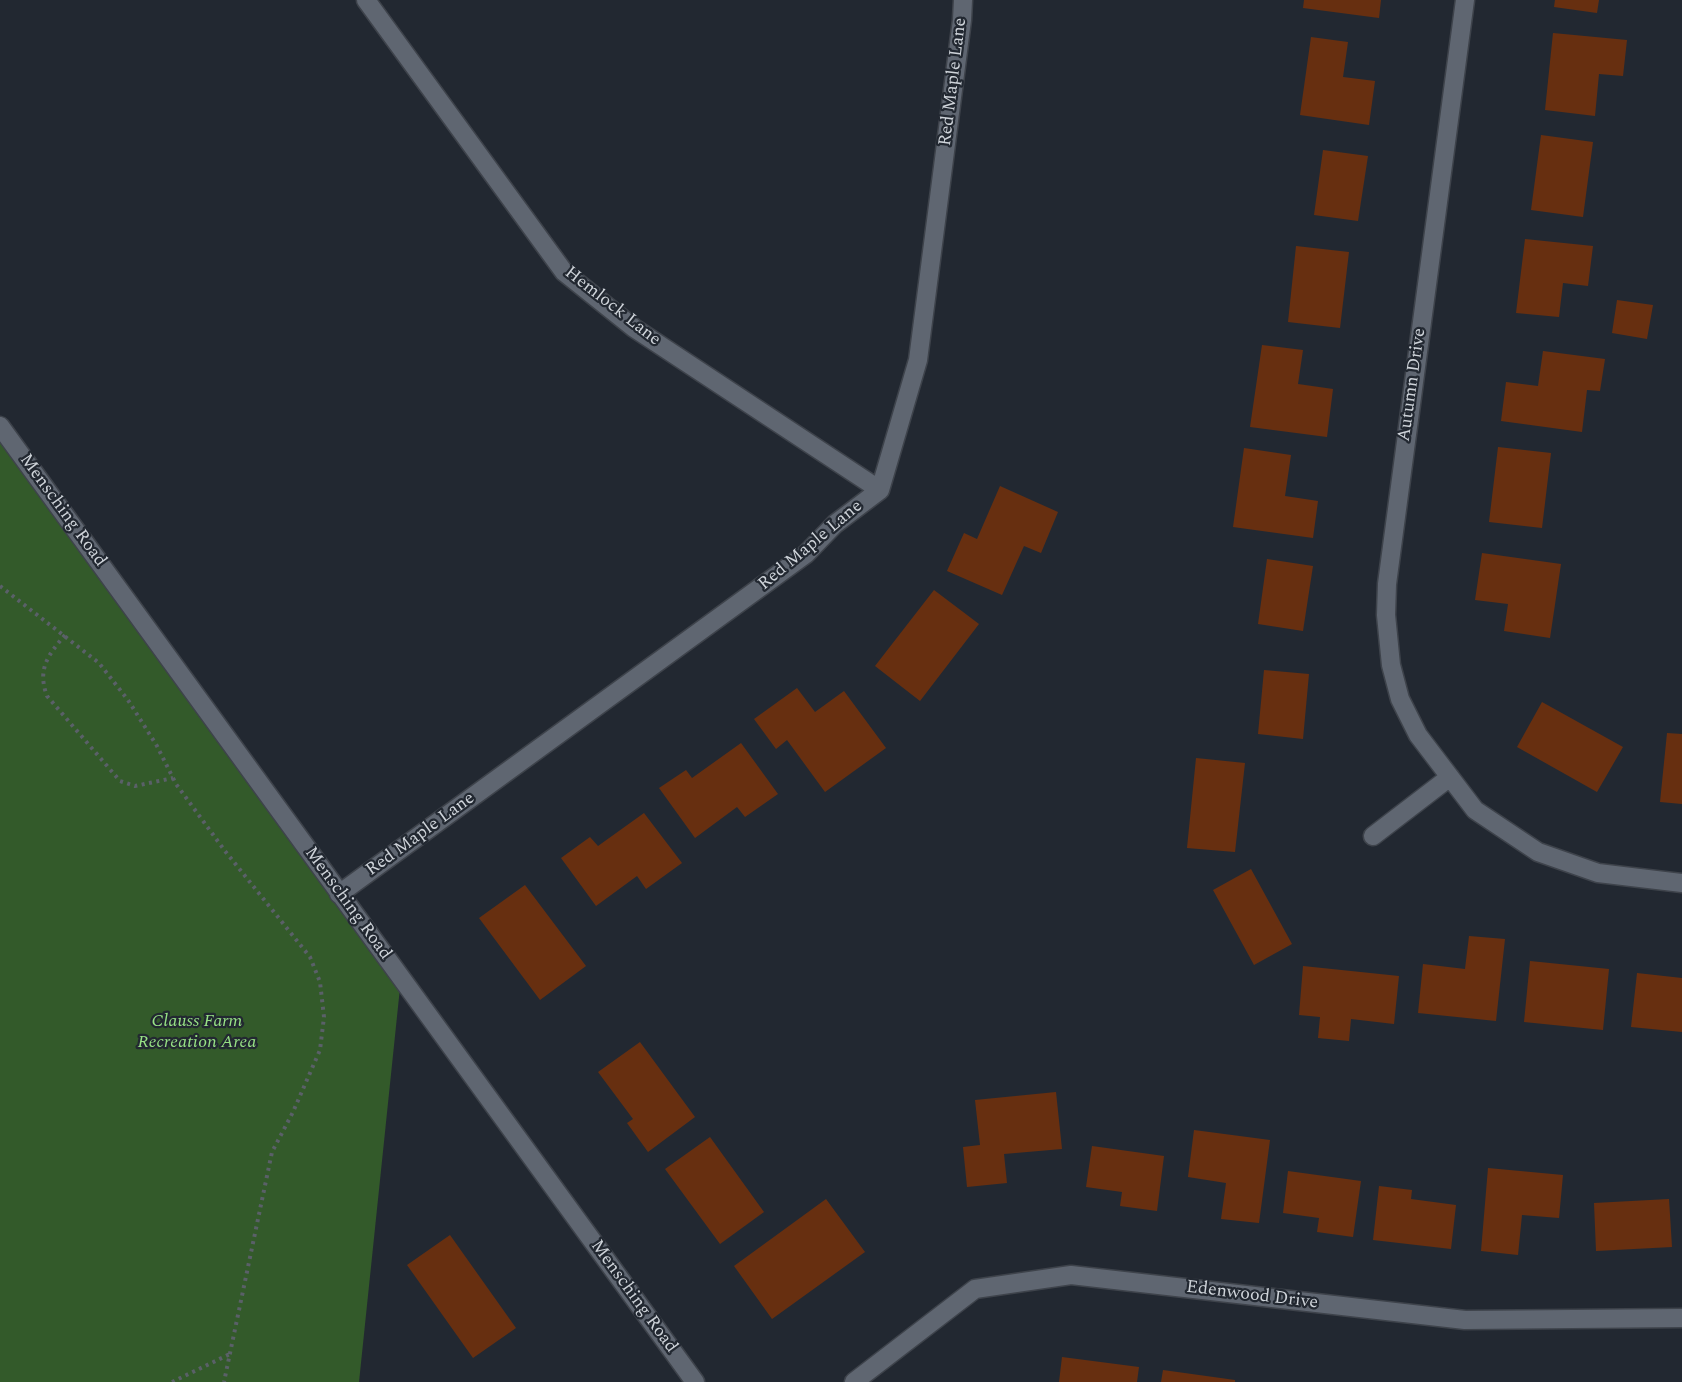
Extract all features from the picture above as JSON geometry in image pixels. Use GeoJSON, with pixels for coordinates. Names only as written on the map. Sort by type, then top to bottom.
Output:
{"type":"FeatureCollection","features":[{"type":"Feature","properties":{"kind":"street","name":"Hemlock Lane"},"geometry":{"type":"LineString","coordinates":[[366,0],[564,272],[634,328],[880,490]]}},
{"type":"Feature","properties":{"kind":"street","name":"Red Maple Lane"},"geometry":{"type":"LineString","coordinates":[[339,894],[806,555],[835,524],[880,490],[918,360],[963,0]]}},
{"type":"Feature","properties":{"kind":"street","name":"Autumn Drive"},"geometry":{"type":"LineString","coordinates":[[1465,0],[1387,584],[1386,615],[1391,665],[1400,699],[1418,735],[1475,810],[1538,852],[1598,873],[1682,883]]}},
{"type":"Feature","properties":{"kind":"street","name":"Mensching Road"},"geometry":{"type":"LineString","coordinates":[[1,430],[695,1382]]}},
{"type":"Feature","properties":{"kind":"street"},"geometry":{"type":"LineString","coordinates":[[1373,836],[1450,777]]}},
{"type":"Feature","properties":{"kind":"street","name":"Edenwood Drive"},"geometry":{"type":"LineString","coordinates":[[854,1382],[975,1289],[1071,1275],[1465,1320],[1682,1318]]}},
{"type":"Feature","properties":{"kind":"path"},"geometry":{"type":"LineString","coordinates":[[0,586],[99,663],[121,691],[157,746],[173,778],[225,850],[310,957],[320,982],[324,1017],[320,1050],[293,1112],[272,1152],[224,1382]]}},
{"type":"Feature","properties":{"kind":"path"},"geometry":{"type":"LineString","coordinates":[[65,635],[47,656],[43,672],[43,685],[47,696],[120,781],[135,786],[173,778]]}},
{"type":"Feature","properties":{"kind":"path"},"geometry":{"type":"LineString","coordinates":[[172,1382],[231,1354]]}},
{"type":"Feature","properties":{"kind":"green space","name":"Clauss Farm Recreation Area"},"geometry":{"type":"Polygon","coordinates":[[[0,417],[401,978],[359,1382],[0,1382],[0,417]]]}},
{"type":"Feature","properties":{"kind":"building"},"geometry":{"type":"Polygon","coordinates":[[[1304,0],[1381,0],[1379,18],[1303,8],[1304,0]]]}},
{"type":"Feature","properties":{"kind":"building"},"geometry":{"type":"Polygon","coordinates":[[[1555,0],[1599,0],[1597,13],[1554,7],[1555,0]]]}},
{"type":"Feature","properties":{"kind":"building"},"geometry":{"type":"Polygon","coordinates":[[[1553,33],[1627,40],[1623,76],[1599,74],[1595,116],[1545,110],[1553,33]]]}},
{"type":"Feature","properties":{"kind":"building"},"geometry":{"type":"Polygon","coordinates":[[[1311,37],[1348,42],[1343,77],[1375,81],[1369,125],[1300,115],[1311,37]]]}},
{"type":"Feature","properties":{"kind":"building"},"geometry":{"type":"Polygon","coordinates":[[[1541,135],[1593,142],[1583,217],[1531,210],[1541,135]]]}},
{"type":"Feature","properties":{"kind":"building"},"geometry":{"type":"Polygon","coordinates":[[[1323,150],[1368,156],[1358,221],[1314,215],[1323,150]]]}},
{"type":"Feature","properties":{"kind":"building"},"geometry":{"type":"Polygon","coordinates":[[[1525,239],[1593,246],[1588,286],[1563,283],[1559,317],[1516,313],[1525,239]]]}},
{"type":"Feature","properties":{"kind":"building"},"geometry":{"type":"Polygon","coordinates":[[[1296,246],[1349,252],[1340,328],[1288,322],[1296,246]]]}},
{"type":"Feature","properties":{"kind":"building"},"geometry":{"type":"Polygon","coordinates":[[[1617,300],[1653,305],[1647,339],[1612,333],[1617,300]]]}},
{"type":"Feature","properties":{"kind":"building"},"geometry":{"type":"Polygon","coordinates":[[[1262,345],[1303,350],[1298,384],[1333,389],[1327,437],[1250,427],[1262,345]]]}},
{"type":"Feature","properties":{"kind":"building"},"geometry":{"type":"Polygon","coordinates":[[[1543,351],[1605,359],[1600,391],[1587,390],[1582,432],[1501,421],[1506,382],[1538,386],[1543,351]]]}},
{"type":"Feature","properties":{"kind":"building"},"geometry":{"type":"Polygon","coordinates":[[[1498,447],[1551,453],[1542,528],[1489,522],[1498,447]]]}},
{"type":"Feature","properties":{"kind":"building"},"geometry":{"type":"Polygon","coordinates":[[[1244,448],[1291,455],[1285,496],[1318,501],[1313,538],[1233,527],[1244,448]]]}},
{"type":"Feature","properties":{"kind":"building"},"geometry":{"type":"Polygon","coordinates":[[[1000,486],[1058,512],[1041,553],[1024,546],[1002,595],[947,571],[964,533],[977,539],[1000,486]]]}},
{"type":"Feature","properties":{"kind":"building"},"geometry":{"type":"Polygon","coordinates":[[[1482,553],[1561,564],[1550,638],[1504,631],[1508,604],[1475,600],[1482,553]]]}},
{"type":"Feature","properties":{"kind":"building"},"geometry":{"type":"Polygon","coordinates":[[[1267,559],[1313,566],[1303,631],[1258,624],[1267,559]]]}},
{"type":"Feature","properties":{"kind":"building"},"geometry":{"type":"Polygon","coordinates":[[[934,590],[979,624],[920,701],[875,666],[934,590]]]}},
{"type":"Feature","properties":{"kind":"building"},"geometry":{"type":"Polygon","coordinates":[[[1264,670],[1309,674],[1303,739],[1258,734],[1264,670]]]}},
{"type":"Feature","properties":{"kind":"building"},"geometry":{"type":"Polygon","coordinates":[[[797,688],[815,712],[844,691],[886,748],[825,792],[787,740],[776,749],[754,719],[797,688]]]}},
{"type":"Feature","properties":{"kind":"building"},"geometry":{"type":"Polygon","coordinates":[[[1542,702],[1623,747],[1597,792],[1517,747],[1542,702]]]}},
{"type":"Feature","properties":{"kind":"building"},"geometry":{"type":"Polygon","coordinates":[[[1667,733],[1682,734],[1682,804],[1660,802],[1667,733]]]}},
{"type":"Feature","properties":{"kind":"building"},"geometry":{"type":"Polygon","coordinates":[[[741,743],[778,794],[745,817],[737,807],[695,838],[659,788],[686,770],[692,778],[741,743]]]}},
{"type":"Feature","properties":{"kind":"building"},"geometry":{"type":"Polygon","coordinates":[[[1196,758],[1245,763],[1235,852],[1187,848],[1196,758]]]}},
{"type":"Feature","properties":{"kind":"building"},"geometry":{"type":"Polygon","coordinates":[[[644,813],[682,863],[646,889],[637,876],[596,906],[561,858],[590,837],[598,846],[644,813]]]}},
{"type":"Feature","properties":{"kind":"building"},"geometry":{"type":"Polygon","coordinates":[[[1251,869],[1292,944],[1254,965],[1213,890],[1251,869]]]}},
{"type":"Feature","properties":{"kind":"building"},"geometry":{"type":"Polygon","coordinates":[[[525,885],[586,966],[540,1000],[479,918],[525,885]]]}},
{"type":"Feature","properties":{"kind":"building"},"geometry":{"type":"Polygon","coordinates":[[[1469,936],[1505,939],[1496,1021],[1418,1013],[1423,964],[1465,969],[1469,936]]]}},
{"type":"Feature","properties":{"kind":"building"},"geometry":{"type":"Polygon","coordinates":[[[1530,961],[1609,969],[1603,1030],[1524,1022],[1530,961]]]}},
{"type":"Feature","properties":{"kind":"building"},"geometry":{"type":"Polygon","coordinates":[[[1303,966],[1399,976],[1394,1024],[1351,1019],[1349,1041],[1318,1038],[1320,1017],[1299,1015],[1303,966]]]}},
{"type":"Feature","properties":{"kind":"building"},"geometry":{"type":"Polygon","coordinates":[[[1637,973],[1682,978],[1682,1032],[1631,1027],[1637,973]]]}},
{"type":"Feature","properties":{"kind":"building"},"geometry":{"type":"Polygon","coordinates":[[[640,1042],[695,1117],[648,1152],[627,1123],[633,1119],[598,1072],[640,1042]]]}},
{"type":"Feature","properties":{"kind":"building"},"geometry":{"type":"Polygon","coordinates":[[[1056,1092],[1062,1149],[1004,1154],[1007,1183],[967,1187],[963,1147],[980,1145],[975,1100],[1056,1092]]]}},
{"type":"Feature","properties":{"kind":"building"},"geometry":{"type":"Polygon","coordinates":[[[1194,1130],[1270,1140],[1259,1223],[1221,1219],[1226,1183],[1188,1177],[1194,1130]]]}},
{"type":"Feature","properties":{"kind":"building"},"geometry":{"type":"Polygon","coordinates":[[[710,1137],[764,1212],[720,1244],[665,1169],[710,1137]]]}},
{"type":"Feature","properties":{"kind":"building"},"geometry":{"type":"Polygon","coordinates":[[[1092,1146],[1164,1156],[1157,1211],[1120,1206],[1122,1192],[1086,1187],[1092,1146]]]}},
{"type":"Feature","properties":{"kind":"building"},"geometry":{"type":"Polygon","coordinates":[[[1488,1168],[1563,1175],[1559,1218],[1522,1215],[1518,1255],[1481,1251],[1488,1168]]]}},
{"type":"Feature","properties":{"kind":"building"},"geometry":{"type":"Polygon","coordinates":[[[1288,1171],[1361,1181],[1353,1237],[1317,1232],[1319,1218],[1283,1213],[1288,1171]]]}},
{"type":"Feature","properties":{"kind":"building"},"geometry":{"type":"Polygon","coordinates":[[[1379,1186],[1412,1190],[1411,1199],[1456,1205],[1451,1249],[1373,1240],[1379,1186]]]}},
{"type":"Feature","properties":{"kind":"building"},"geometry":{"type":"Polygon","coordinates":[[[826,1199],[865,1252],[772,1319],[734,1266],[826,1199]]]}},
{"type":"Feature","properties":{"kind":"building"},"geometry":{"type":"Polygon","coordinates":[[[1669,1199],[1672,1247],[1596,1251],[1594,1203],[1669,1199]]]}},
{"type":"Feature","properties":{"kind":"building"},"geometry":{"type":"Polygon","coordinates":[[[450,1235],[516,1328],[473,1358],[407,1265],[450,1235]]]}},
{"type":"Feature","properties":{"kind":"building"},"geometry":{"type":"Polygon","coordinates":[[[1062,1357],[1139,1367],[1137,1382],[1059,1382],[1062,1357]]]}},
{"type":"Feature","properties":{"kind":"building"},"geometry":{"type":"Polygon","coordinates":[[[1163,1370],[1235,1380],[1235,1382],[1161,1382],[1163,1370]]]}}]}
